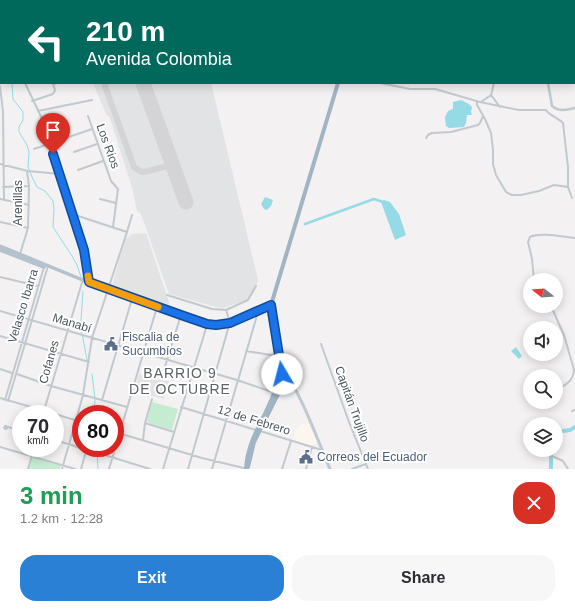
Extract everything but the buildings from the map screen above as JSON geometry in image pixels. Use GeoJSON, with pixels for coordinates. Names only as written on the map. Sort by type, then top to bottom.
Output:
{"type":"FeatureCollection","features":[{"type":"Feature","properties":{"kind":"highway"},"geometry":{"type":"LineString","coordinates":[[276,393],[279,375],[269,306],[338,84]]}},
{"type":"Feature","properties":{"kind":"highway"},"geometry":{"type":"LineString","coordinates":[[247,469],[258,431],[276,393],[282,374],[269,306]]}},
{"type":"Feature","properties":{"kind":"main road"},"geometry":{"type":"LineString","coordinates":[[0,246],[107,290],[207,324],[228,324],[269,306]]}},
{"type":"Feature","properties":{"kind":"main road"},"geometry":{"type":"LineString","coordinates":[[0,250],[19,255]]}},
{"type":"Feature","properties":{"kind":"main road"},"geometry":{"type":"LineString","coordinates":[[281,366],[289,377],[311,420],[330,469]]}},
{"type":"Feature","properties":{"kind":"street","name":"Cofanes"},"geometry":{"type":"LineString","coordinates":[[25,84],[32,101],[45,125],[84,250],[89,282]]}},
{"type":"Feature","properties":{"kind":"street"},"geometry":{"type":"LineString","coordinates":[[32,101],[53,94],[55,90],[53,84]]}},
{"type":"Feature","properties":{"kind":"street"},"geometry":{"type":"LineString","coordinates":[[385,84],[410,89],[435,89],[500,107],[525,111],[546,110],[563,123],[568,167],[568,187],[572,198]]}},
{"type":"Feature","properties":{"kind":"street"},"geometry":{"type":"LineString","coordinates":[[480,102],[491,96],[494,84]]}},
{"type":"Feature","properties":{"kind":"street"},"geometry":{"type":"LineString","coordinates":[[548,84],[552,106],[563,110],[575,108]]}},
{"type":"Feature","properties":{"kind":"street"},"geometry":{"type":"LineString","coordinates":[[0,86],[4,164],[4,200]]}},
{"type":"Feature","properties":{"kind":"street"},"geometry":{"type":"LineString","coordinates":[[491,96],[500,107]]}},
{"type":"Feature","properties":{"kind":"street"},"geometry":{"type":"LineString","coordinates":[[38,111],[92,100]]}},
{"type":"Feature","properties":{"kind":"street"},"geometry":{"type":"LineString","coordinates":[[477,101],[477,105],[489,128],[492,139],[493,164],[496,174],[506,192],[512,195],[521,196],[554,185],[568,187]]}},
{"type":"Feature","properties":{"kind":"street","name":"Los Rios"},"geometry":{"type":"LineString","coordinates":[[88,116],[111,181],[118,189],[113,227]]}},
{"type":"Feature","properties":{"kind":"street"},"geometry":{"type":"LineString","coordinates":[[426,138],[432,133],[451,132],[478,125],[483,116]]}},
{"type":"Feature","properties":{"kind":"street"},"geometry":{"type":"LineString","coordinates":[[34,149],[92,129]]}},
{"type":"Feature","properties":{"kind":"street"},"geometry":{"type":"LineString","coordinates":[[74,152],[97,144]]}},
{"type":"Feature","properties":{"kind":"street"},"geometry":{"type":"LineString","coordinates":[[78,170],[103,161]]}},
{"type":"Feature","properties":{"kind":"street"},"geometry":{"type":"LineString","coordinates":[[0,164],[27,171],[60,174]]}},
{"type":"Feature","properties":{"kind":"street","name":"Arenillas"},"geometry":{"type":"LineString","coordinates":[[19,255],[28,228],[29,186],[27,171]]}},
{"type":"Feature","properties":{"kind":"street"},"geometry":{"type":"LineString","coordinates":[[3,187],[29,186]]}},
{"type":"Feature","properties":{"kind":"street"},"geometry":{"type":"LineString","coordinates":[[0,199],[29,205]]}},
{"type":"Feature","properties":{"kind":"street"},"geometry":{"type":"LineString","coordinates":[[100,199],[116,203]]}},
{"type":"Feature","properties":{"kind":"street"},"geometry":{"type":"LineString","coordinates":[[72,214],[127,232]]}},
{"type":"Feature","properties":{"kind":"street"},"geometry":{"type":"LineString","coordinates":[[80,405],[83,395],[92,338],[132,215]]}},
{"type":"Feature","properties":{"kind":"street"},"geometry":{"type":"LineString","coordinates":[[0,222],[28,228]]}},
{"type":"Feature","properties":{"kind":"street"},"geometry":{"type":"LineString","coordinates":[[533,273],[528,242],[530,237],[534,235],[544,235],[575,238]]}},
{"type":"Feature","properties":{"kind":"street","name":"Velasco Ibarra"},"geometry":{"type":"LineString","coordinates":[[5,400],[38,286],[46,265]]}},
{"type":"Feature","properties":{"kind":"street","name":"Velasco Ibarra"},"geometry":{"type":"LineString","coordinates":[[8,401],[32,320],[46,265]]}},
{"type":"Feature","properties":{"kind":"street","name":"Cofanes"},"geometry":{"type":"LineString","coordinates":[[46,405],[86,268]]}},
{"type":"Feature","properties":{"kind":"street"},"geometry":{"type":"LineString","coordinates":[[0,277],[38,286]]}},
{"type":"Feature","properties":{"kind":"street"},"geometry":{"type":"LineString","coordinates":[[167,295],[212,309],[226,310],[248,300],[256,286]]}},
{"type":"Feature","properties":{"kind":"street"},"geometry":{"type":"LineString","coordinates":[[102,400],[132,298]]}},
{"type":"Feature","properties":{"kind":"street"},"geometry":{"type":"LineString","coordinates":[[124,418],[157,307]]}},
{"type":"Feature","properties":{"kind":"street"},"geometry":{"type":"LineString","coordinates":[[188,469],[228,329],[226,310]]}},
{"type":"Feature","properties":{"kind":"street","name":"Manabí"},"geometry":{"type":"LineString","coordinates":[[0,311],[237,380],[276,393]]}},
{"type":"Feature","properties":{"kind":"street"},"geometry":{"type":"LineString","coordinates":[[212,469],[258,312]]}},
{"type":"Feature","properties":{"kind":"street"},"geometry":{"type":"LineString","coordinates":[[554,313],[564,335],[574,370],[574,376],[570,382],[563,386]]}},
{"type":"Feature","properties":{"kind":"street"},"geometry":{"type":"LineString","coordinates":[[164,373],[181,315]]}},
{"type":"Feature","properties":{"kind":"street"},"geometry":{"type":"LineString","coordinates":[[163,469],[207,324]]}},
{"type":"Feature","properties":{"kind":"street"},"geometry":{"type":"LineString","coordinates":[[0,336],[89,362]]}},
{"type":"Feature","properties":{"kind":"street","name":"Capitán Trujillo"},"geometry":{"type":"LineString","coordinates":[[322,344],[349,422],[368,469]]}},
{"type":"Feature","properties":{"kind":"street"},"geometry":{"type":"LineString","coordinates":[[246,351],[277,356]]}},
{"type":"Feature","properties":{"kind":"street"},"geometry":{"type":"LineString","coordinates":[[0,369],[51,386],[127,407]]}},
{"type":"Feature","properties":{"kind":"street"},"geometry":{"type":"LineString","coordinates":[[0,398],[22,405]]}},
{"type":"Feature","properties":{"kind":"street"},"geometry":{"type":"LineString","coordinates":[[143,440],[145,423],[152,399]]}},
{"type":"Feature","properties":{"kind":"street","name":"12 de Febrero"},"geometry":{"type":"LineString","coordinates":[[181,407],[226,422],[322,450]]}},
{"type":"Feature","properties":{"kind":"street"},"geometry":{"type":"LineString","coordinates":[[145,423],[174,432]]}},
{"type":"Feature","properties":{"kind":"street"},"geometry":{"type":"LineString","coordinates":[[8,427],[12,428]]}},
{"type":"Feature","properties":{"kind":"street"},"geometry":{"type":"LineString","coordinates":[[62,469],[72,432]]}},
{"type":"Feature","properties":{"kind":"street"},"geometry":{"type":"LineString","coordinates":[[124,434],[192,455],[247,469]]}},
{"type":"Feature","properties":{"kind":"street"},"geometry":{"type":"LineString","coordinates":[[282,469],[291,441]]}},
{"type":"Feature","properties":{"kind":"street"},"geometry":{"type":"LineString","coordinates":[[64,443],[72,445]]}},
{"type":"Feature","properties":{"kind":"street"},"geometry":{"type":"LineString","coordinates":[[0,447],[12,450]]}},
{"type":"Feature","properties":{"kind":"street"},"geometry":{"type":"LineString","coordinates":[[306,469],[312,447]]}},
{"type":"Feature","properties":{"kind":"street"},"geometry":{"type":"LineString","coordinates":[[28,469],[32,457]]}},
{"type":"Feature","properties":{"kind":"street"},"geometry":{"type":"LineString","coordinates":[[35,457],[75,469]]}},
{"type":"Feature","properties":{"kind":"street"},"geometry":{"type":"LineString","coordinates":[[81,469],[85,457]]}},
{"type":"Feature","properties":{"kind":"street"},"geometry":{"type":"LineString","coordinates":[[109,457],[150,469]]}},
{"type":"Feature","properties":{"kind":"street"},"geometry":{"type":"LineString","coordinates":[[553,457],[563,461],[568,469]]}},
{"type":"Feature","properties":{"kind":"street"},"geometry":{"type":"LineString","coordinates":[[109,469],[112,458]]}},
{"type":"Feature","properties":{"kind":"street"},"geometry":{"type":"LineString","coordinates":[[352,469],[366,464]]}},
{"type":"Feature","properties":{"kind":"shaded area"},"geometry":{"type":"Polygon","coordinates":[[[93,84],[211,84],[258,280],[254,293],[248,300],[223,308],[169,294],[141,214],[137,211],[133,191],[110,118],[106,114],[93,84]]]}},
{"type":"Feature","properties":{"kind":"shaded area"},"geometry":{"type":"Polygon","coordinates":[[[146,233],[170,305],[112,286],[125,240],[132,234],[146,233]]]}},
{"type":"Feature","properties":{"kind":"shaded area"},"geometry":{"type":"Polygon","coordinates":[[[139,374],[149,377],[149,379],[169,381],[164,399],[134,391],[139,374]]]}},
{"type":"Feature","properties":{"kind":"shaded area"},"geometry":{"type":"Polygon","coordinates":[[[305,423],[306,425],[309,424],[318,443],[309,446],[307,444],[297,442],[293,438],[298,427],[305,423]]]}},
{"type":"Feature","properties":{"kind":"green space"},"geometry":{"type":"Polygon","coordinates":[[[152,402],[178,409],[172,430],[149,423],[147,420],[152,402]]]}},
{"type":"Feature","properties":{"kind":"green space"},"geometry":{"type":"Polygon","coordinates":[[[32,457],[61,466],[60,469],[29,469],[32,457]]]}},
{"type":"Feature","properties":{"kind":"water"},"geometry":{"type":"Polygon","coordinates":[[[461,100],[472,107],[472,115],[467,115],[464,127],[449,128],[446,126],[445,117],[448,111],[453,109],[453,102],[461,100]]]}},
{"type":"Feature","properties":{"kind":"water"},"geometry":{"type":"Polygon","coordinates":[[[265,197],[273,200],[271,206],[267,210],[264,209],[261,204],[265,197]]]}},
{"type":"Feature","properties":{"kind":"water"},"geometry":{"type":"Polygon","coordinates":[[[384,200],[390,202],[399,214],[406,235],[395,240],[381,202],[384,200]]]}},
{"type":"Feature","properties":{"kind":"water"},"geometry":{"type":"Polygon","coordinates":[[[516,347],[522,356],[519,359],[511,351],[516,347]]]}},
{"type":"Feature","properties":{"kind":"waterway"},"geometry":{"type":"LineString","coordinates":[[12,84],[13,99],[23,112],[23,120],[19,127],[19,132],[27,145],[29,152],[28,167],[37,187],[45,191],[53,201],[53,227],[72,256],[81,277]]}},
{"type":"Feature","properties":{"kind":"waterway"},"geometry":{"type":"LineString","coordinates":[[305,224],[374,199],[383,202]]}},
{"type":"Feature","properties":{"kind":"waterway"},"geometry":{"type":"LineString","coordinates":[[83,291],[81,320],[87,360]]}},
{"type":"Feature","properties":{"kind":"waterway"},"geometry":{"type":"LineString","coordinates":[[92,374],[95,405]]}},
{"type":"Feature","properties":{"kind":"waterway"},"geometry":{"type":"LineString","coordinates":[[563,431],[570,430],[575,427]]}},
{"type":"Feature","properties":{"kind":"waterway"},"geometry":{"type":"LineString","coordinates":[[97,457],[98,469]]}},
{"type":"Feature","properties":{"kind":"waterway"},"geometry":{"type":"LineString","coordinates":[[551,457],[551,469]]}},
{"type":"Feature","properties":{"kind":"taxiway"},"geometry":{"type":"LineString","coordinates":[[104,84],[134,167],[144,172],[172,165]]}},
{"type":"Feature","properties":{"kind":"runway"},"geometry":{"type":"LineString","coordinates":[[143,84],[186,202]]}},
{"type":"Feature","properties":{"kind":"slow traffic"},"geometry":{"type":"LineString","coordinates":[[88,276],[89,282],[107,290],[158,307]]}},
{"type":"Feature","properties":{"kind":"place","name":"Fiscalia de Sucumbíos"},"geometry":{"type":"Point","coordinates":[111,344]}},
{"type":"Feature","properties":{"kind":"place","name":"Correos del Ecuador"},"geometry":{"type":"Point","coordinates":[306,457]}},
{"type":"Feature","properties":{"kind":"district","name":"BARRIO 9 DE OCTUBRE"},"geometry":{"type":"Point","coordinates":[180,382]}},
{"type":"Feature","properties":{"kind":"route"},"geometry":{"type":"LineString","coordinates":[[53,154],[84,250],[89,282],[107,290],[207,324],[219,325],[230,323],[271,305],[282,374]]}}]}
